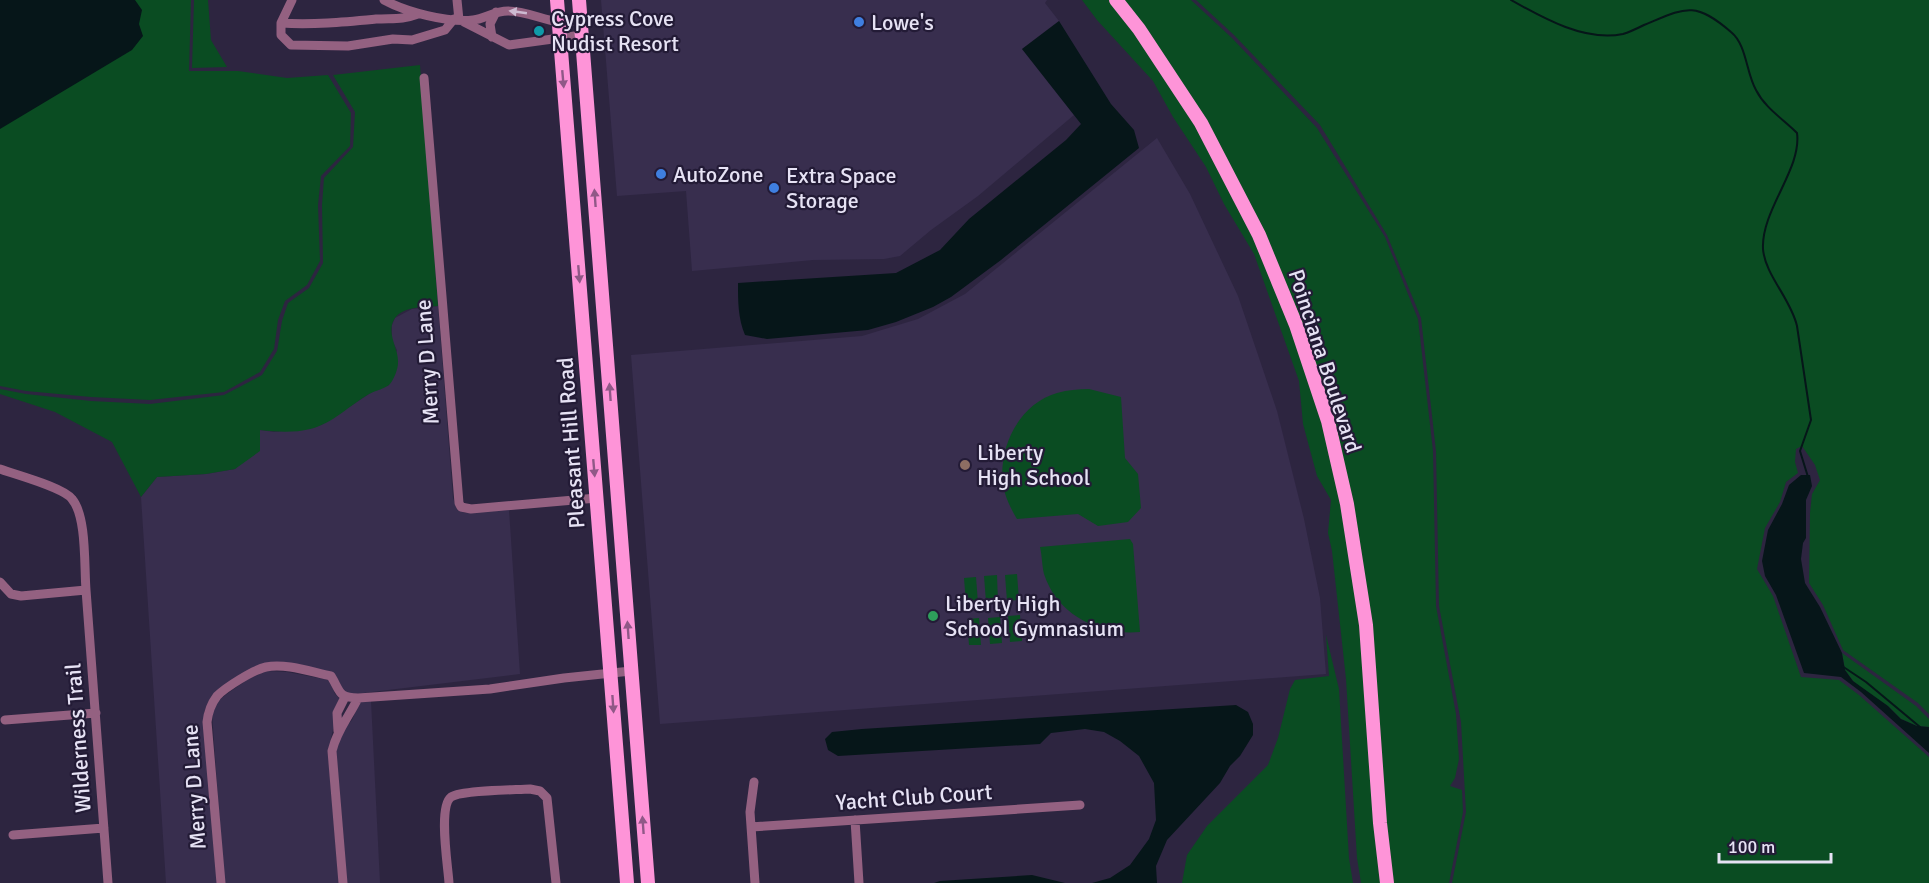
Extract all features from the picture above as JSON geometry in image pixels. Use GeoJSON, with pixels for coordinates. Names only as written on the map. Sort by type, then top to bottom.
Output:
{"type":"FeatureCollection","features":[{"type":"Feature","properties":{"kind":"main road","name":"Pleasant Hill Road"},"geometry":{"type":"LineString","coordinates":[[557,0],[627,883]]}},
{"type":"Feature","properties":{"kind":"main road","name":"Pleasant Hill Road"},"geometry":{"type":"LineString","coordinates":[[579,0],[648,883]]}},
{"type":"Feature","properties":{"kind":"main road","name":"Poinciana Boulevard"},"geometry":{"type":"LineString","coordinates":[[1116,0],[1201,123],[1259,235],[1296,326],[1328,421],[1347,504],[1366,625],[1380,823],[1387,883]]}},
{"type":"Feature","properties":{"kind":"main road"},"geometry":{"type":"LineString","coordinates":[[597,498],[609,511],[621,534]]}},
{"type":"Feature","properties":{"kind":"street"},"geometry":{"type":"LineString","coordinates":[[292,0],[281,23],[281,35],[291,45],[348,46],[393,39],[412,40],[445,30],[456,19],[457,0]]}},
{"type":"Feature","properties":{"kind":"street"},"geometry":{"type":"LineString","coordinates":[[384,0],[418,14],[456,19],[480,19],[496,12],[519,12],[581,28]]}},
{"type":"Feature","properties":{"kind":"street"},"geometry":{"type":"LineString","coordinates":[[492,37],[490,24],[496,12]]}},
{"type":"Feature","properties":{"kind":"street"},"geometry":{"type":"LineString","coordinates":[[281,23],[403,20],[418,14]]}},
{"type":"Feature","properties":{"kind":"street"},"geometry":{"type":"LineString","coordinates":[[456,19],[509,45],[560,39],[581,28]]}},
{"type":"Feature","properties":{"kind":"street","name":"Merry D Lane"},"geometry":{"type":"LineString","coordinates":[[424,78],[459,503],[461,507],[471,509],[597,498]]}},
{"type":"Feature","properties":{"kind":"street","name":"Wilderness Trail"},"geometry":{"type":"LineString","coordinates":[[0,469],[57,489],[71,497],[78,508],[81,519],[108,883]]}},
{"type":"Feature","properties":{"kind":"street"},"geometry":{"type":"LineString","coordinates":[[0,582],[12,594],[21,596],[86,590]]}},
{"type":"Feature","properties":{"kind":"street","name":"Merry D Lane"},"geometry":{"type":"LineString","coordinates":[[220,883],[207,723],[208,712],[216,697],[245,676],[265,667],[331,676],[338,693],[345,697]]}},
{"type":"Feature","properties":{"kind":"street"},"geometry":{"type":"LineString","coordinates":[[343,883],[332,751],[338,730],[337,713],[345,697],[490,689],[631,671]]}},
{"type":"Feature","properties":{"kind":"street"},"geometry":{"type":"LineString","coordinates":[[338,730],[348,718],[358,698]]}},
{"type":"Feature","properties":{"kind":"street"},"geometry":{"type":"LineString","coordinates":[[5,720],[96,713]]}},
{"type":"Feature","properties":{"kind":"street"},"geometry":{"type":"LineString","coordinates":[[754,782],[750,812],[755,883]]}},
{"type":"Feature","properties":{"kind":"street"},"geometry":{"type":"LineString","coordinates":[[449,883],[444,818],[445,806],[451,797],[462,793],[530,789],[540,790],[547,798],[556,883]]}},
{"type":"Feature","properties":{"kind":"street","name":"Yacht Club Court"},"geometry":{"type":"LineString","coordinates":[[751,827],[1080,805]]}},
{"type":"Feature","properties":{"kind":"street"},"geometry":{"type":"LineString","coordinates":[[855,820],[859,883]]}},
{"type":"Feature","properties":{"kind":"street"},"geometry":{"type":"LineString","coordinates":[[13,835],[104,828]]}},
{"type":"Feature","properties":{"kind":"shaded area"},"geometry":{"type":"Polygon","coordinates":[[[0,0],[135,0],[142,10],[139,24],[143,36],[132,50],[0,129],[0,0]]]}},
{"type":"Feature","properties":{"kind":"shaded area"},"geometry":{"type":"Polygon","coordinates":[[[601,0],[1047,0],[1045,3],[1059,21],[1022,49],[1074,115],[978,196],[900,256],[884,259],[813,260],[692,271],[686,191],[617,196],[601,0]]]}},
{"type":"Feature","properties":{"kind":"shaded area"},"geometry":{"type":"Polygon","coordinates":[[[1059,21],[1111,104],[1134,130],[1139,148],[1001,260],[951,297],[933,307],[868,330],[767,339],[745,335],[738,303],[738,283],[896,273],[940,250],[969,219],[1066,140],[1081,124],[1022,49],[1059,21]]]}},
{"type":"Feature","properties":{"kind":"shaded area","name":"Liberty High School"},"geometry":{"type":"Polygon","coordinates":[[[1157,138],[1190,194],[1238,296],[1277,411],[1304,519],[1320,598],[1326,674],[660,724],[631,355],[862,336],[918,319],[965,294],[1157,138]]]}},
{"type":"Feature","properties":{"kind":"shaded area"},"geometry":{"type":"Polygon","coordinates":[[[438,306],[453,498],[457,510],[465,513],[509,510],[520,674],[355,694],[342,690],[339,681],[265,663],[214,694],[204,712],[217,883],[166,883],[141,497],[157,477],[206,474],[235,469],[260,430],[274,432],[313,428],[372,392],[389,385],[397,350],[392,340],[392,325],[395,318],[412,309],[438,306]]]}},
{"type":"Feature","properties":{"kind":"shaded area"},"geometry":{"type":"Polygon","coordinates":[[[1801,475],[1810,475],[1812,486],[1806,500],[1806,538],[1801,559],[1805,583],[1820,607],[1842,653],[1845,670],[1853,681],[1888,706],[1901,719],[1917,726],[1929,727],[1929,753],[1841,677],[1804,673],[1776,595],[1765,576],[1762,561],[1768,530],[1789,485],[1801,475]]]}},
{"type":"Feature","properties":{"kind":"shaded area"},"geometry":{"type":"Polygon","coordinates":[[[266,671],[287,672],[329,680],[335,694],[340,699],[328,751],[339,883],[224,883],[212,713],[219,700],[247,680],[266,671]]]}},
{"type":"Feature","properties":{"kind":"shaded area"},"geometry":{"type":"Polygon","coordinates":[[[371,701],[380,883],[347,883],[336,751],[342,732],[352,720],[360,702],[371,701]]]}},
{"type":"Feature","properties":{"kind":"shaded area"},"geometry":{"type":"Polygon","coordinates":[[[1236,705],[1248,712],[1253,724],[1253,735],[1220,783],[1167,840],[1156,866],[1157,883],[1092,883],[1110,878],[1130,865],[1149,839],[1156,820],[1154,783],[1139,756],[1104,732],[1085,729],[1051,733],[1040,744],[838,756],[828,750],[825,739],[832,732],[862,729],[1236,705]]]}},
{"type":"Feature","properties":{"kind":"shaded area"},"geometry":{"type":"Polygon","coordinates":[[[1032,875],[1065,883],[934,883],[940,881],[1032,875]]]}},
{"type":"Feature","properties":{"kind":"green space"},"geometry":{"type":"Polygon","coordinates":[[[72,0],[191,0],[189,71],[238,71],[287,78],[328,75],[351,113],[350,146],[321,176],[318,205],[320,261],[307,285],[285,301],[278,320],[274,349],[260,372],[224,392],[150,400],[26,391],[0,386],[0,78],[72,0]]]}},
{"type":"Feature","properties":{"kind":"green space"},"geometry":{"type":"Polygon","coordinates":[[[194,0],[208,0],[211,40],[227,67],[192,68],[194,0]]]}},
{"type":"Feature","properties":{"kind":"green space"},"geometry":{"type":"Polygon","coordinates":[[[1082,0],[1191,0],[1232,38],[1317,128],[1385,237],[1418,319],[1433,451],[1436,606],[1456,714],[1459,759],[1455,778],[1450,786],[1462,790],[1463,812],[1449,883],[1361,883],[1357,858],[1346,679],[1328,533],[1331,500],[1317,476],[1303,424],[1299,381],[1254,254],[1224,204],[1206,167],[1173,117],[1153,81],[1097,20],[1082,0]]]}},
{"type":"Feature","properties":{"kind":"green space"},"geometry":{"type":"Polygon","coordinates":[[[1196,0],[1929,0],[1929,714],[1918,703],[1843,650],[1823,605],[1809,583],[1812,494],[1820,480],[1815,465],[1802,446],[1796,449],[1795,462],[1798,473],[1786,482],[1780,502],[1765,528],[1757,569],[1773,596],[1801,677],[1839,680],[1929,757],[1929,883],[1452,883],[1466,812],[1461,722],[1439,606],[1436,451],[1421,318],[1387,235],[1320,125],[1234,35],[1196,0]]]}},
{"type":"Feature","properties":{"kind":"green space"},"geometry":{"type":"Polygon","coordinates":[[[420,65],[438,306],[409,309],[395,318],[391,329],[398,365],[388,386],[369,394],[318,427],[292,432],[260,430],[260,451],[235,469],[206,474],[157,477],[141,497],[112,442],[55,412],[0,394],[0,389],[91,401],[150,404],[224,395],[262,375],[277,351],[282,321],[288,303],[309,288],[323,263],[324,178],[353,147],[355,112],[333,75],[420,65]]]}},
{"type":"Feature","properties":{"kind":"green space"},"geometry":{"type":"Polygon","coordinates":[[[1089,389],[1121,397],[1125,458],[1138,474],[1141,508],[1128,522],[1098,526],[1078,514],[1017,519],[1005,494],[1002,471],[1008,442],[1014,429],[1032,407],[1044,399],[1065,391],[1089,389]]]}},
{"type":"Feature","properties":{"kind":"green space"},"geometry":{"type":"Polygon","coordinates":[[[1130,539],[1133,544],[1140,632],[1110,630],[1095,626],[1082,620],[1059,601],[1044,574],[1040,547],[1130,539]]]}},
{"type":"Feature","properties":{"kind":"green space"},"geometry":{"type":"Polygon","coordinates":[[[1017,574],[1019,600],[1007,601],[1005,575],[1017,574]]]}},
{"type":"Feature","properties":{"kind":"green space"},"geometry":{"type":"Polygon","coordinates":[[[997,575],[998,602],[986,602],[984,576],[997,575]]]}},
{"type":"Feature","properties":{"kind":"green space"},"geometry":{"type":"Polygon","coordinates":[[[976,577],[978,603],[966,604],[964,578],[976,577]]]}},
{"type":"Feature","properties":{"kind":"green space"},"geometry":{"type":"Polygon","coordinates":[[[1020,615],[1022,641],[1010,642],[1008,616],[1020,615]]]}},
{"type":"Feature","properties":{"kind":"green space"},"geometry":{"type":"Polygon","coordinates":[[[1000,617],[1002,643],[990,644],[988,618],[1000,617]]]}},
{"type":"Feature","properties":{"kind":"green space"},"geometry":{"type":"Polygon","coordinates":[[[979,618],[981,645],[969,645],[967,619],[979,618]]]}},
{"type":"Feature","properties":{"kind":"green space"},"geometry":{"type":"Polygon","coordinates":[[[1326,635],[1339,689],[1349,858],[1353,883],[1182,883],[1187,855],[1207,826],[1268,765],[1278,738],[1290,689],[1295,680],[1329,676],[1326,635]]]}},
{"type":"Feature","properties":{"kind":"green space"},"geometry":{"type":"Polygon","coordinates":[[[1842,653],[1916,706],[1929,719],[1929,727],[1917,726],[1901,719],[1888,706],[1863,690],[1845,670],[1842,653]]]}},
{"type":"Feature","properties":{"kind":"waterway"},"geometry":{"type":"LineString","coordinates":[[1511,0],[1565,27],[1594,35],[1623,34],[1680,11],[1698,11],[1708,15],[1736,38],[1760,96],[1769,108],[1797,133],[1794,161],[1768,219],[1763,249],[1768,268],[1797,326],[1811,420],[1800,451],[1808,477]]}},
{"type":"Feature","properties":{"kind":"waterway"},"geometry":{"type":"LineString","coordinates":[[1842,666],[1866,682],[1920,727]]}},
{"type":"Feature","properties":{"kind":"place","name":"Lowe's"},"geometry":{"type":"Point","coordinates":[859,22]}},
{"type":"Feature","properties":{"kind":"place","name":"Cypress Cove Nudist Resort"},"geometry":{"type":"Point","coordinates":[539,31]}},
{"type":"Feature","properties":{"kind":"place","name":"AutoZone"},"geometry":{"type":"Point","coordinates":[661,174]}},
{"type":"Feature","properties":{"kind":"place","name":"Extra Space Storage"},"geometry":{"type":"Point","coordinates":[774,188]}},
{"type":"Feature","properties":{"kind":"place","name":"Liberty High School"},"geometry":{"type":"Point","coordinates":[965,465]}},
{"type":"Feature","properties":{"kind":"place","name":"Liberty High School Gymnasium"},"geometry":{"type":"Point","coordinates":[933,616]}}]}
